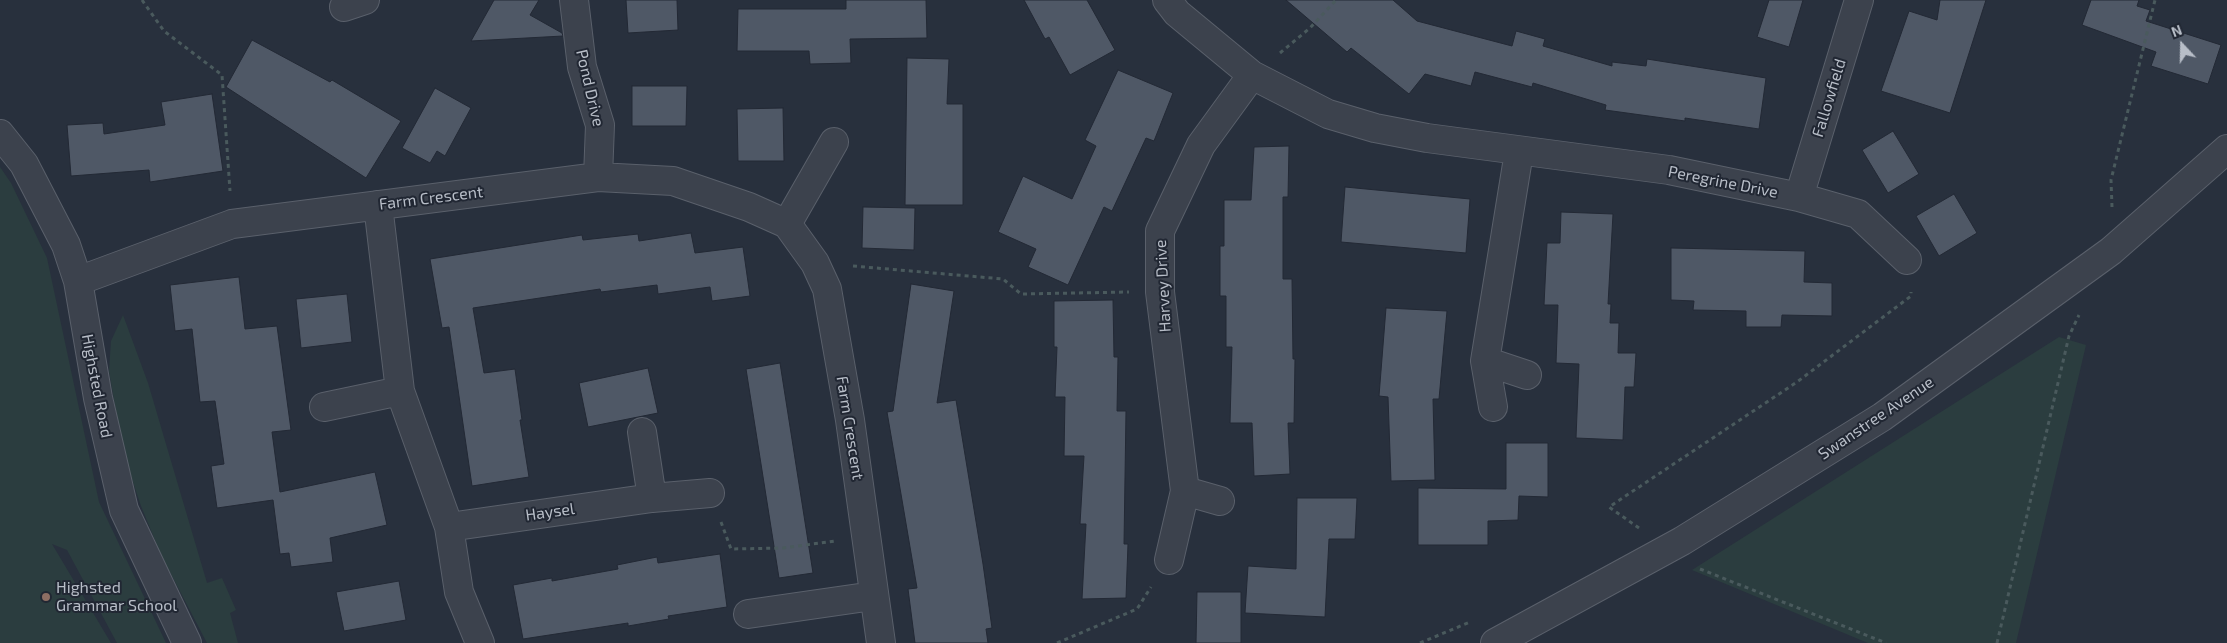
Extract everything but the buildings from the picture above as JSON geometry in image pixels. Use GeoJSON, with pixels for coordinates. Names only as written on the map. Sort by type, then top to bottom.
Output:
{"type":"FeatureCollection","features":[{"type":"Feature","properties":{"kind":"street","name":"Pond Drive"},"geometry":{"type":"LineString","coordinates":[[574,0],[582,66],[600,125],[598,177]]}},
{"type":"Feature","properties":{"kind":"street","name":"Peregrine Drive"},"geometry":{"type":"LineString","coordinates":[[1167,0],[1177,13],[1252,76],[1328,114],[1375,128],[1519,152],[1669,170],[1799,197],[1858,214],[1907,260]]}},
{"type":"Feature","properties":{"kind":"street","name":"Fallowfield"},"geometry":{"type":"LineString","coordinates":[[1799,197],[1859,0]]}},
{"type":"Feature","properties":{"kind":"street","name":"Harvey Drive"},"geometry":{"type":"LineString","coordinates":[[1169,560],[1185,491],[1160,292],[1160,231],[1170,206],[1201,144],[1252,76]]}},
{"type":"Feature","properties":{"kind":"street","name":"Highsted Road"},"geometry":{"type":"LineString","coordinates":[[0,134],[24,164],[66,245],[78,281],[98,398],[124,510],[187,643]]}},
{"type":"Feature","properties":{"kind":"street"},"geometry":{"type":"LineString","coordinates":[[787,224],[834,142]]}},
{"type":"Feature","properties":{"kind":"street","name":"Swanstree Avenue"},"geometry":{"type":"LineString","coordinates":[[1495,643],[1675,545],[1882,417],[2111,251],[2227,149]]}},
{"type":"Feature","properties":{"kind":"street"},"geometry":{"type":"LineString","coordinates":[[1494,407],[1485,362],[1519,152]]}},
{"type":"Feature","properties":{"kind":"street","name":"Farm Crescent"},"geometry":{"type":"LineString","coordinates":[[78,281],[232,224],[598,177],[673,181],[749,207],[787,224],[815,262],[827,289],[850,420],[881,643]]}},
{"type":"Feature","properties":{"kind":"street"},"geometry":{"type":"LineString","coordinates":[[378,205],[400,391],[449,527],[459,592],[480,643]]}},
{"type":"Feature","properties":{"kind":"street"},"geometry":{"type":"LineString","coordinates":[[1485,362],[1527,376]]}},
{"type":"Feature","properties":{"kind":"street"},"geometry":{"type":"LineString","coordinates":[[324,407],[400,391]]}},
{"type":"Feature","properties":{"kind":"street"},"geometry":{"type":"LineString","coordinates":[[642,432],[652,498]]}},
{"type":"Feature","properties":{"kind":"street"},"geometry":{"type":"LineString","coordinates":[[1185,491],[1220,501]]}},
{"type":"Feature","properties":{"kind":"street","name":"Haysel"},"geometry":{"type":"LineString","coordinates":[[449,527],[652,498],[710,493]]}},
{"type":"Feature","properties":{"kind":"street"},"geometry":{"type":"LineString","coordinates":[[748,614],[873,596]]}},
{"type":"Feature","properties":{"kind":"path"},"geometry":{"type":"LineString","coordinates":[[142,0],[164,31],[222,75],[232,224]]}},
{"type":"Feature","properties":{"kind":"path"},"geometry":{"type":"LineString","coordinates":[[1252,76],[1310,28],[1336,0]]}},
{"type":"Feature","properties":{"kind":"path"},"geometry":{"type":"LineString","coordinates":[[2111,251],[2111,180],[2155,0]]}},
{"type":"Feature","properties":{"kind":"path"},"geometry":{"type":"LineString","coordinates":[[1886,643],[1700,570],[1694,555],[1609,507],[1797,382],[1911,296],[1907,260]]}},
{"type":"Feature","properties":{"kind":"path"},"geometry":{"type":"LineString","coordinates":[[815,262],[1003,279],[1021,294],[1160,292]]}},
{"type":"Feature","properties":{"kind":"path"},"geometry":{"type":"LineString","coordinates":[[1997,643],[2069,336]]}},
{"type":"Feature","properties":{"kind":"path"},"geometry":{"type":"LineString","coordinates":[[710,493],[731,549],[783,548],[866,537]]}},
{"type":"Feature","properties":{"kind":"path"},"geometry":{"type":"LineString","coordinates":[[1058,643],[1137,609],[1169,560]]}},
{"type":"Feature","properties":{"kind":"shaded area"},"geometry":{"type":"Polygon","coordinates":[[[0,167],[11,183],[47,258],[99,502],[166,643],[117,643],[67,550],[52,544],[111,643],[0,643],[0,167]]]}},
{"type":"Feature","properties":{"kind":"shaded area"},"geometry":{"type":"Polygon","coordinates":[[[123,315],[148,383],[207,583],[222,578],[236,610],[230,613],[238,643],[207,643],[161,555],[141,506],[123,452],[109,371],[111,341],[123,315]]]}},
{"type":"Feature","properties":{"kind":"shaded area"},"geometry":{"type":"Polygon","coordinates":[[[2059,337],[2086,345],[2016,643],[1868,643],[1692,570],[2059,337]]]}},
{"type":"Feature","properties":{"kind":"place","name":"Highsted Grammar School"},"geometry":{"type":"Point","coordinates":[46,597]}}]}
